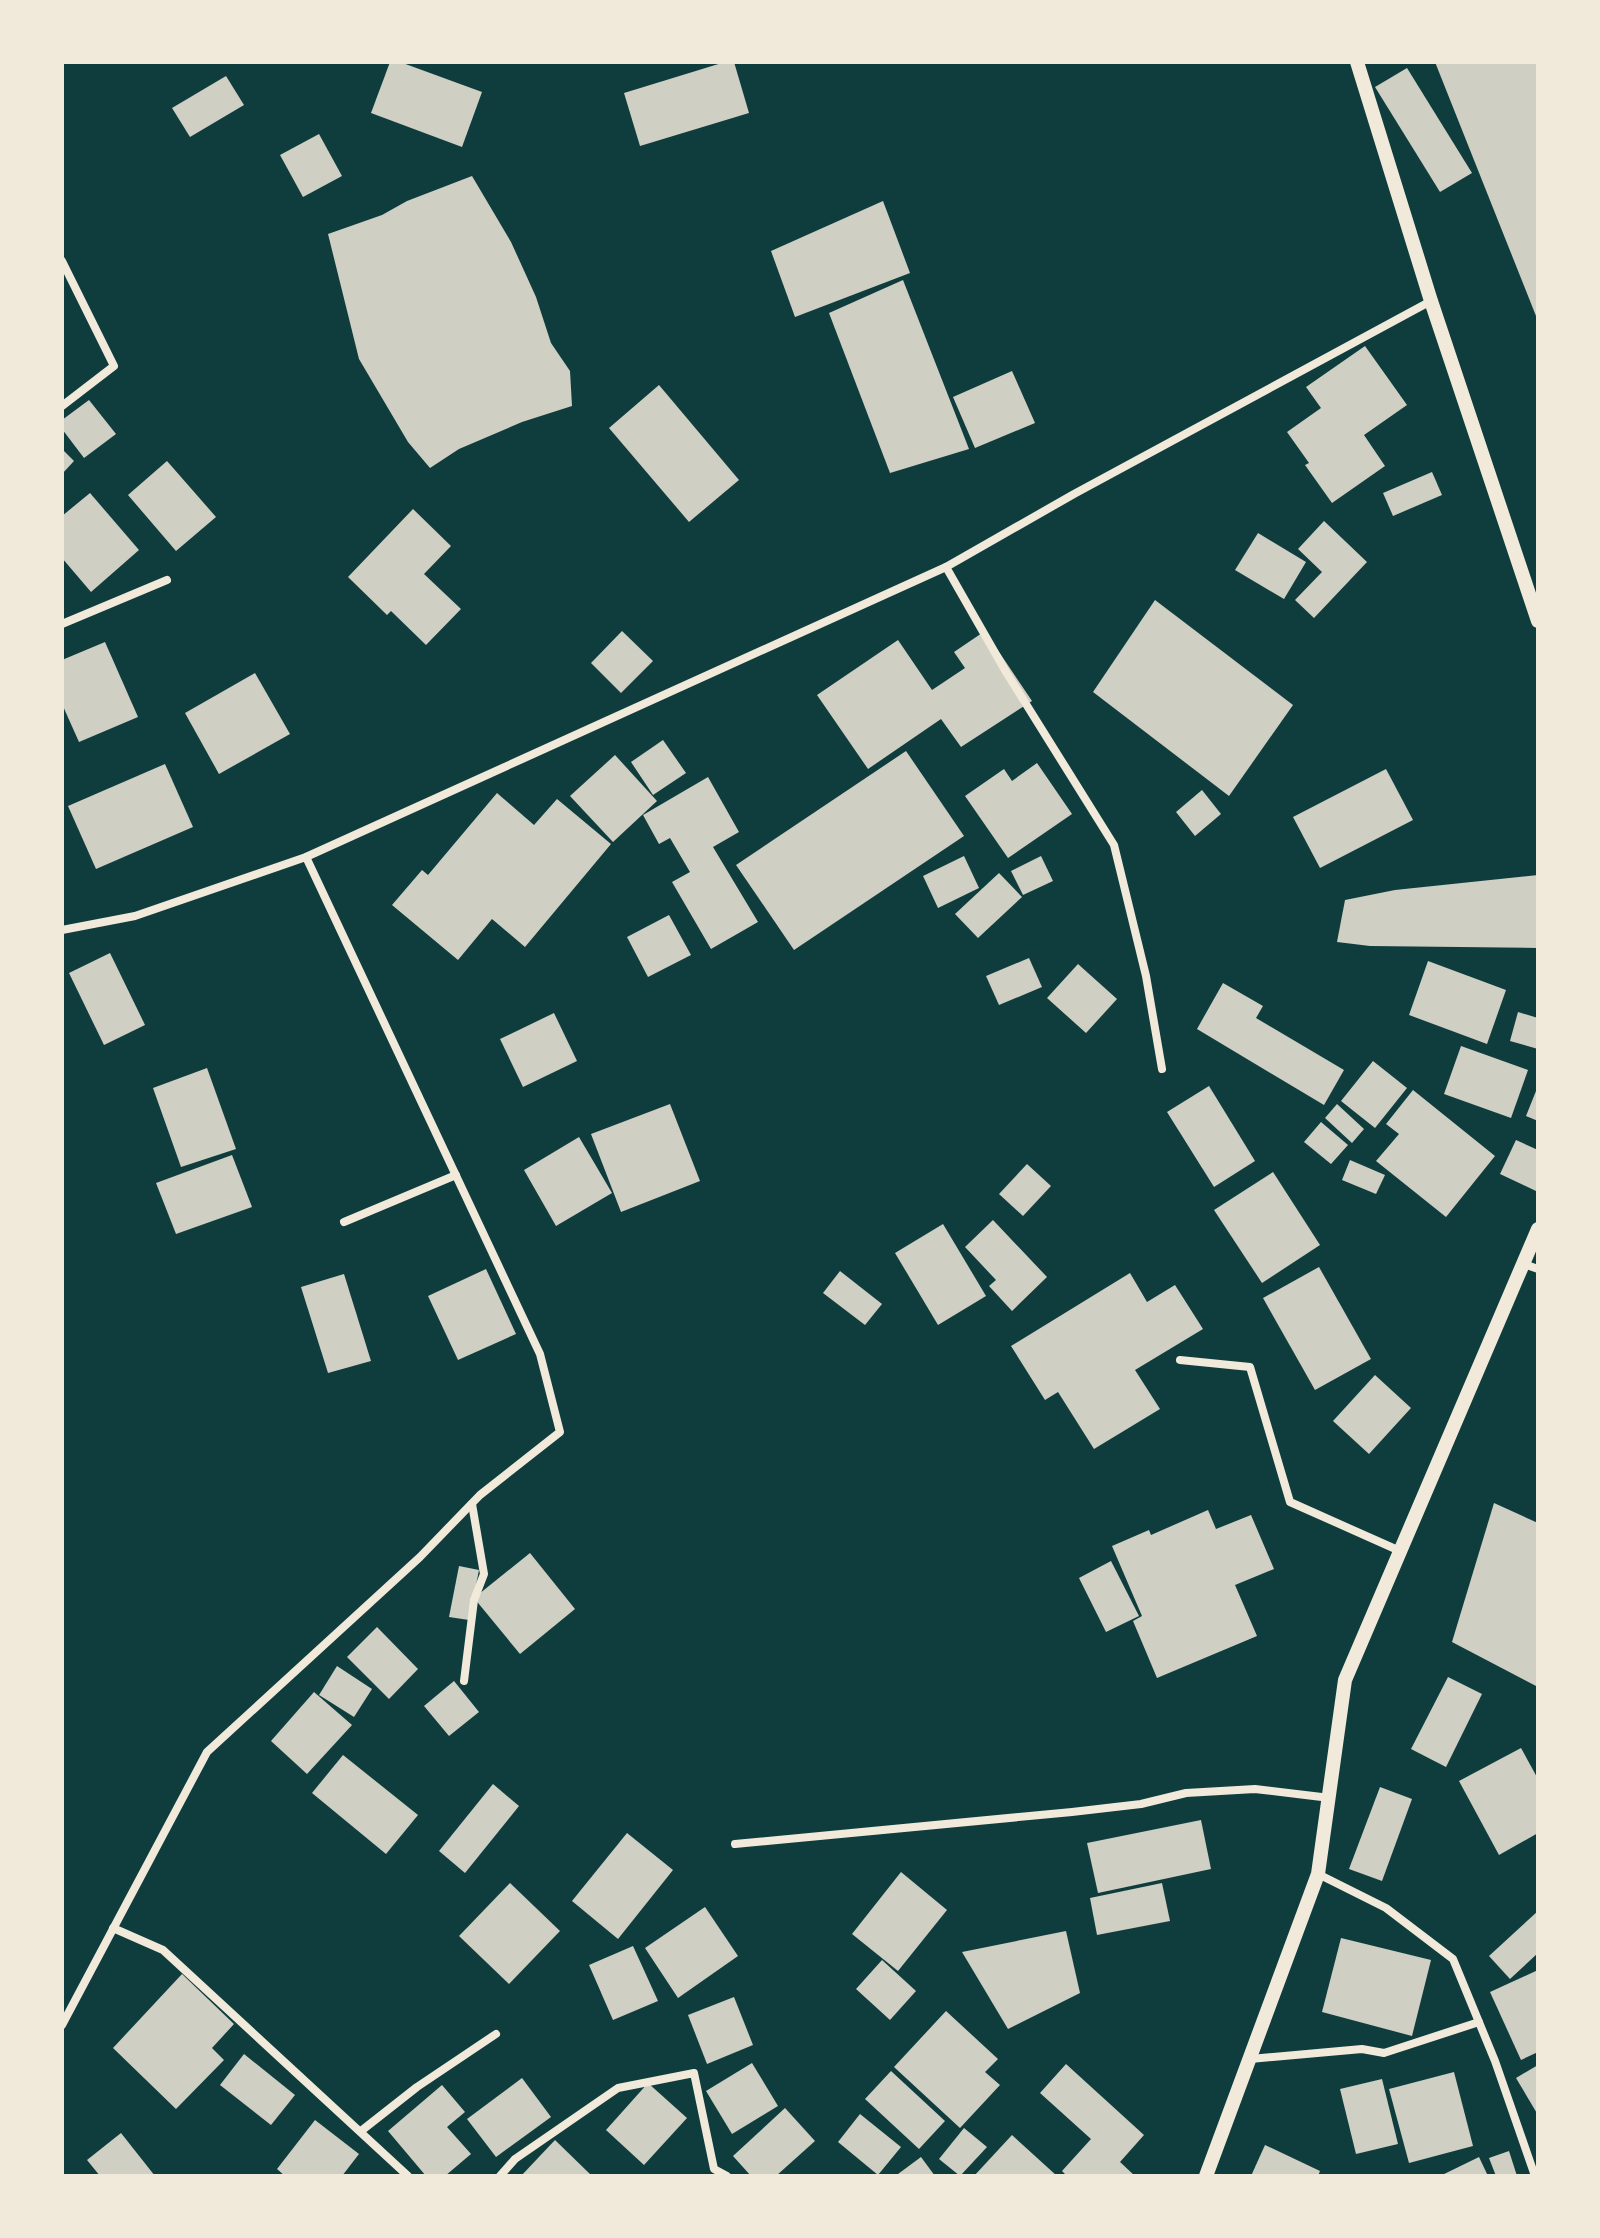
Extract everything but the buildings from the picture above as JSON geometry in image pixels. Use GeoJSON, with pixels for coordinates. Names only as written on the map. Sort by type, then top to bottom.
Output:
{"type":"FeatureCollection","features":[{"type":"Feature","properties":{"kind":"street"},"geometry":{"type":"LineString","coordinates":[[1357,62],[1431,301],[1538,621]]}},
{"type":"Feature","properties":{"kind":"street"},"geometry":{"type":"LineString","coordinates":[[62,261],[114,366],[62,406]]}},
{"type":"Feature","properties":{"kind":"street"},"geometry":{"type":"LineString","coordinates":[[62,930],[135,916],[306,857],[946,567],[1074,494],[1431,301]]}},
{"type":"Feature","properties":{"kind":"street"},"geometry":{"type":"LineString","coordinates":[[946,567],[1006,672],[1114,845],[1146,976],[1162,1069]]}},
{"type":"Feature","properties":{"kind":"street"},"geometry":{"type":"LineString","coordinates":[[62,624],[167,580]]}},
{"type":"Feature","properties":{"kind":"street"},"geometry":{"type":"LineString","coordinates":[[62,2025],[207,1752],[401,1576],[472,1504],[560,1432],[540,1354],[306,857]]}},
{"type":"Feature","properties":{"kind":"street"},"geometry":{"type":"LineString","coordinates":[[344,1222],[456,1175]]}},
{"type":"Feature","properties":{"kind":"street"},"geometry":{"type":"LineString","coordinates":[[1206,2176],[1318,1874],[1345,1680],[1400,1551],[1531,1266],[1538,1229]]}},
{"type":"Feature","properties":{"kind":"street"},"geometry":{"type":"LineString","coordinates":[[1180,1360],[1250,1367],[1290,1502],[1400,1551]]}},
{"type":"Feature","properties":{"kind":"street"},"geometry":{"type":"LineString","coordinates":[[464,1681],[474,1600],[484,1574],[472,1504]]}},
{"type":"Feature","properties":{"kind":"street"},"geometry":{"type":"LineString","coordinates":[[735,1844],[1086,1811],[1141,1804],[1186,1793],[1255,1789],[1330,1798]]}},
{"type":"Feature","properties":{"kind":"street"},"geometry":{"type":"LineString","coordinates":[[1318,1874],[1386,1908],[1453,1959],[1495,2061],[1535,2176]]}},
{"type":"Feature","properties":{"kind":"street"},"geometry":{"type":"LineString","coordinates":[[113,1928],[163,1950],[408,2176]]}},
{"type":"Feature","properties":{"kind":"street"},"geometry":{"type":"LineString","coordinates":[[1250,2059],[1362,2049],[1384,2053],[1479,2022]]}},
{"type":"Feature","properties":{"kind":"street"},"geometry":{"type":"LineString","coordinates":[[361,2131],[417,2087],[496,2034]]}},
{"type":"Feature","properties":{"kind":"street"},"geometry":{"type":"LineString","coordinates":[[500,2176],[515,2159],[618,2088],[694,2073],[714,2169],[727,2176]]}}]}
